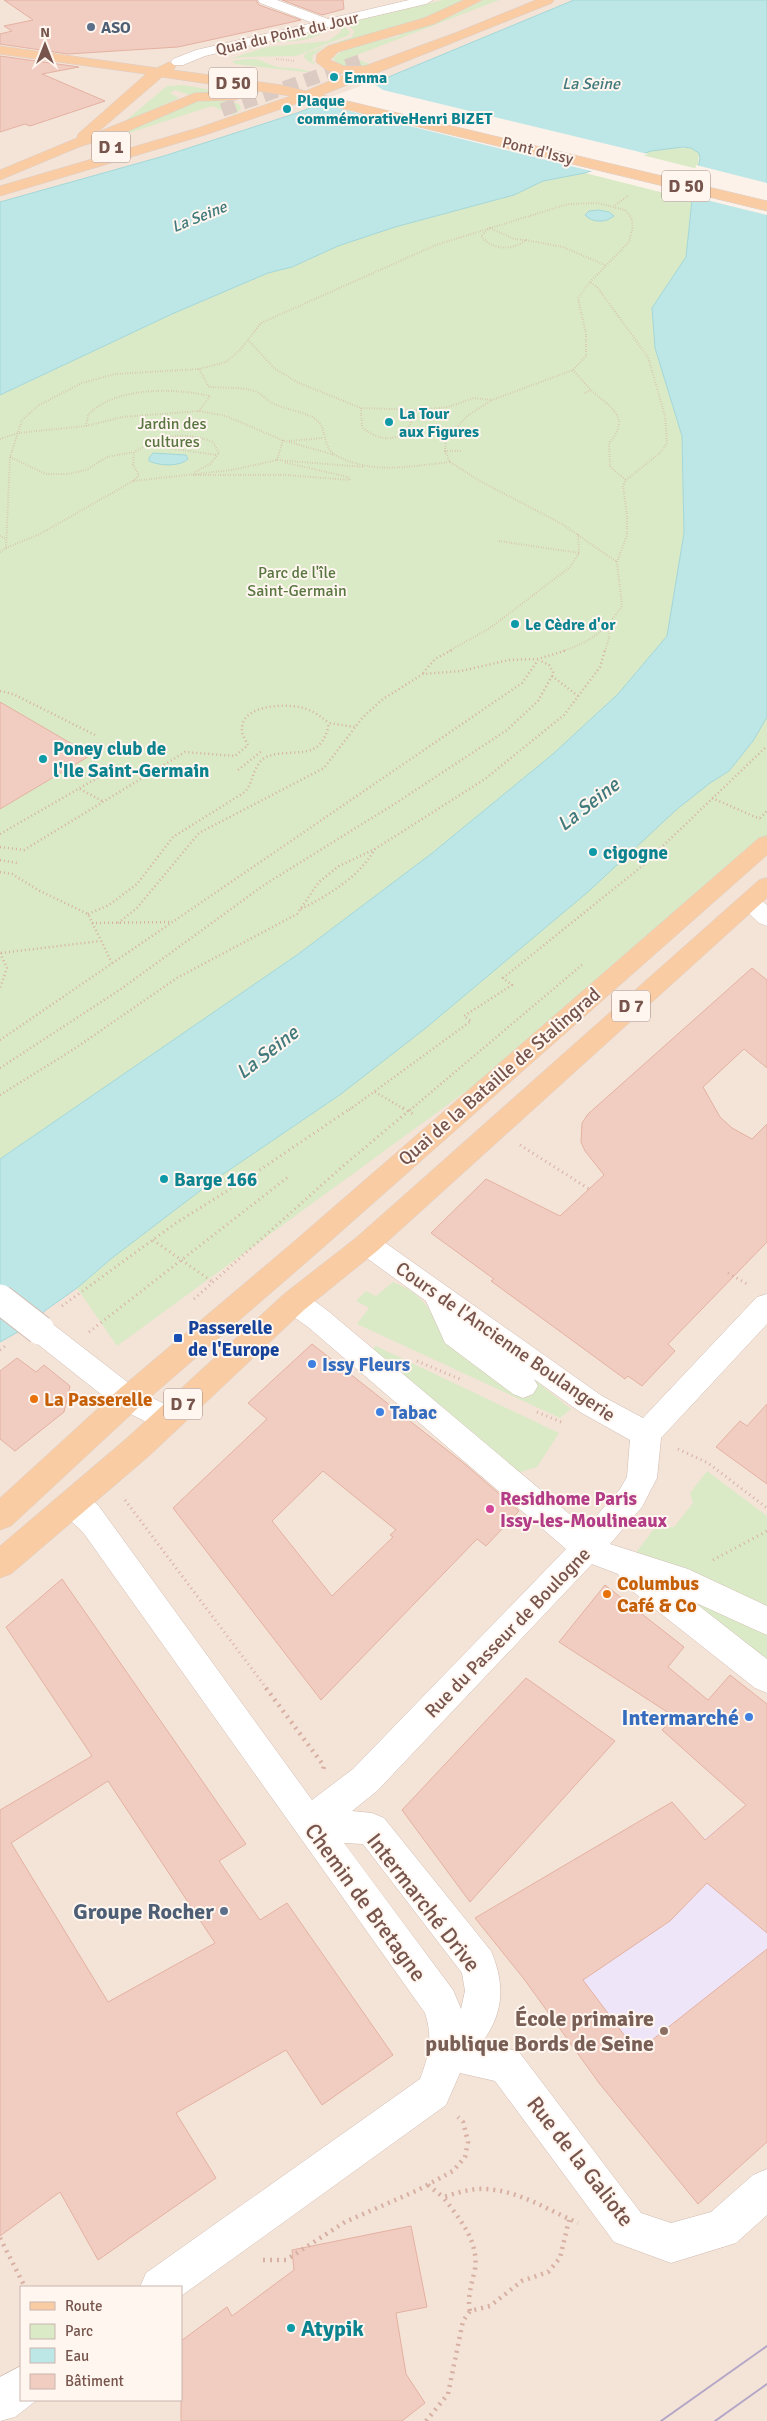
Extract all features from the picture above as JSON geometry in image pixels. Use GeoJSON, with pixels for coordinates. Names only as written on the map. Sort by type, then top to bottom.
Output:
{"type":"FeatureCollection","features":[{"type":"Feature","properties":{"kind":"main road"},"geometry":{"type":"LineString","coordinates":[[475,0],[445,15],[333,49],[322,57],[323,62],[332,68],[353,71],[508,3],[522,0]]}},
{"type":"Feature","properties":{"kind":"main road"},"geometry":{"type":"LineString","coordinates":[[0,191],[127,154],[308,94],[329,93],[364,65],[460,36],[546,0]]}},
{"type":"Feature","properties":{"kind":"main road","name":"D 50"},"geometry":{"type":"LineString","coordinates":[[0,40],[169,66],[308,94]]}},
{"type":"Feature","properties":{"kind":"main road"},"geometry":{"type":"LineString","coordinates":[[0,50],[50,56],[67,53],[169,66]]}},
{"type":"Feature","properties":{"kind":"main road"},"geometry":{"type":"LineString","coordinates":[[74,144],[169,66]]}},
{"type":"Feature","properties":{"kind":"main road","name":"D 50"},"geometry":{"type":"LineString","coordinates":[[169,66],[208,66],[296,79],[329,93]]}},
{"type":"Feature","properties":{"kind":"main road","name":"Pont d'Issy"},"geometry":{"type":"LineString","coordinates":[[329,93],[346,92],[767,194]]}},
{"type":"Feature","properties":{"kind":"main road","name":"Pont d'Issy"},"geometry":{"type":"LineString","coordinates":[[329,93],[767,206]]}},
{"type":"Feature","properties":{"kind":"main road"},"geometry":{"type":"LineString","coordinates":[[0,174],[203,96],[224,95],[241,98],[252,105],[249,114]]}},
{"type":"Feature","properties":{"kind":"main road","name":"D 1"},"geometry":{"type":"LineString","coordinates":[[0,180],[222,110]]}},
{"type":"Feature","properties":{"kind":"main road","name":"Quai de la Bataille de Stalingrad"},"geometry":{"type":"LineString","coordinates":[[0,1517],[128,1399],[300,1252],[759,834]]}},
{"type":"Feature","properties":{"kind":"main road","name":"Quai de la Bataille de Stalingrad"},"geometry":{"type":"LineString","coordinates":[[0,1565],[73,1504],[294,1302],[367,1244],[761,902]]}},
{"type":"Feature","properties":{"kind":"main road"},"geometry":{"type":"LineString","coordinates":[[300,1252],[367,1244],[371,1188]]}},
{"type":"Feature","properties":{"kind":"street"},"geometry":{"type":"LineString","coordinates":[[208,66],[226,57],[260,46],[318,40],[334,30],[332,26],[325,22],[264,0]]}},
{"type":"Feature","properties":{"kind":"street","name":"Quai du Point du Jour"},"geometry":{"type":"LineString","coordinates":[[169,66],[201,53],[325,22],[365,16],[426,0]]}},
{"type":"Feature","properties":{"kind":"street","name":"Cours de l'Ancienne Boulangerie"},"geometry":{"type":"LineString","coordinates":[[367,1244],[591,1404],[646,1434]]}},
{"type":"Feature","properties":{"kind":"street"},"geometry":{"type":"LineString","coordinates":[[437,1294],[455,1335],[522,1386]]}},
{"type":"Feature","properties":{"kind":"street"},"geometry":{"type":"LineString","coordinates":[[0,1299],[27,1335],[128,1399],[167,1419]]}},
{"type":"Feature","properties":{"kind":"street"},"geometry":{"type":"LineString","coordinates":[[294,1302],[318,1319],[528,1497],[767,1678]]}},
{"type":"Feature","properties":{"kind":"street"},"geometry":{"type":"LineString","coordinates":[[646,1434],[767,1305]]}},
{"type":"Feature","properties":{"kind":"street","name":"Rue du Passeur de Boulogne"},"geometry":{"type":"LineString","coordinates":[[309,1824],[366,1780],[601,1554],[642,1478],[646,1434]]}},
{"type":"Feature","properties":{"kind":"street","name":"Chemin de Bretagne"},"geometry":{"type":"LineString","coordinates":[[73,1504],[87,1514],[96,1526],[309,1824],[440,2003],[450,2027],[450,2052],[433,2092]]}},
{"type":"Feature","properties":{"kind":"street"},"geometry":{"type":"LineString","coordinates":[[601,1554],[677,1579],[767,1621]]}},
{"type":"Feature","properties":{"kind":"street","name":"Intermarché Drive"},"geometry":{"type":"LineString","coordinates":[[309,1824],[372,1829],[478,1964],[484,1979],[481,2008],[474,2024],[450,2052]]}},
{"type":"Feature","properties":{"kind":"street","name":"Rue de la Galiote"},"geometry":{"type":"LineString","coordinates":[[450,2052],[506,2066],[628,2228],[671,2243],[722,2229],[767,2189]]}},
{"type":"Feature","properties":{"kind":"street"},"geometry":{"type":"LineString","coordinates":[[161,2286],[433,2092]]}},
{"type":"Feature","properties":{"kind":"street"},"geometry":{"type":"LineString","coordinates":[[0,2402],[20,2388]]}},
{"type":"Feature","properties":{"kind":"path"},"geometry":{"type":"LineString","coordinates":[[6,548],[10,457],[22,420],[39,405],[82,383],[115,374],[199,370],[226,362],[248,340],[261,323],[311,299],[436,245],[568,204],[614,205],[625,210],[631,218],[632,233],[628,242],[605,265],[578,298],[586,334],[586,356],[573,370],[492,400],[467,416],[446,440],[446,451],[450,462]]}},
{"type":"Feature","properties":{"kind":"path"},"geometry":{"type":"LineString","coordinates":[[490,228],[481,236],[485,243],[513,248],[526,240]]}},
{"type":"Feature","properties":{"kind":"path"},"geometry":{"type":"LineString","coordinates":[[490,228],[514,239],[563,247],[605,265]]}},
{"type":"Feature","properties":{"kind":"path"},"geometry":{"type":"LineString","coordinates":[[422,674],[460,671],[509,660],[538,659],[582,645],[608,626],[622,606],[617,562],[626,550],[623,486],[626,480],[661,452],[667,443],[665,416],[648,357],[597,287],[590,282]]}},
{"type":"Feature","properties":{"kind":"path"},"geometry":{"type":"LineString","coordinates":[[248,340],[274,369],[299,383],[361,408],[416,410],[448,407],[474,398],[492,400]]}},
{"type":"Feature","properties":{"kind":"path"},"geometry":{"type":"LineString","coordinates":[[199,370],[209,387],[250,390],[262,394],[272,403],[317,420],[324,430],[322,438]]}},
{"type":"Feature","properties":{"kind":"path"},"geometry":{"type":"LineString","coordinates":[[573,370],[590,390],[614,408],[619,424],[617,434],[609,443],[610,467],[626,480]]}},
{"type":"Feature","properties":{"kind":"path"},"geometry":{"type":"LineString","coordinates":[[199,411],[216,389]]}},
{"type":"Feature","properties":{"kind":"path"},"geometry":{"type":"LineString","coordinates":[[86,426],[88,413],[118,398],[171,390],[210,396]]}},
{"type":"Feature","properties":{"kind":"path"},"geometry":{"type":"LineString","coordinates":[[584,393],[590,390]]}},
{"type":"Feature","properties":{"kind":"path"},"geometry":{"type":"LineString","coordinates":[[361,408],[362,427],[372,435],[387,439],[398,437],[411,427],[416,410]]}},
{"type":"Feature","properties":{"kind":"path"},"geometry":{"type":"LineString","coordinates":[[0,439],[18,433],[86,426],[122,417],[199,411],[226,416],[263,430],[282,440],[335,455],[364,466]]}},
{"type":"Feature","properties":{"kind":"path"},"geometry":{"type":"LineString","coordinates":[[10,457],[46,474],[68,474],[86,470],[107,457],[134,452],[167,436],[188,433],[214,442],[219,453],[210,464],[187,475]]}},
{"type":"Feature","properties":{"kind":"path"},"geometry":{"type":"LineString","coordinates":[[282,440],[306,441],[322,438]]}},
{"type":"Feature","properties":{"kind":"path"},"geometry":{"type":"LineString","coordinates":[[322,438],[335,455]]}},
{"type":"Feature","properties":{"kind":"path"},"geometry":{"type":"LineString","coordinates":[[277,460],[282,440]]}},
{"type":"Feature","properties":{"kind":"path"},"geometry":{"type":"LineString","coordinates":[[146,445],[217,455]]}},
{"type":"Feature","properties":{"kind":"path"},"geometry":{"type":"LineString","coordinates":[[446,451],[461,451]]}},
{"type":"Feature","properties":{"kind":"path"},"geometry":{"type":"LineString","coordinates":[[0,552],[40,534],[133,481],[139,475],[133,465],[134,452]]}},
{"type":"Feature","properties":{"kind":"path"},"geometry":{"type":"LineString","coordinates":[[133,481],[232,470],[277,460],[386,469],[450,462],[578,534],[617,562]]}},
{"type":"Feature","properties":{"kind":"path"},"geometry":{"type":"LineString","coordinates":[[187,475],[286,475],[350,480],[348,477],[302,468],[277,460]]}},
{"type":"Feature","properties":{"kind":"path"},"geometry":{"type":"LineString","coordinates":[[118,923],[137,908],[199,833],[324,768],[362,717],[383,699],[422,674],[435,659],[490,628],[570,567],[579,553],[578,534]]}},
{"type":"Feature","properties":{"kind":"path"},"geometry":{"type":"LineString","coordinates":[[0,536],[7,539]]}},
{"type":"Feature","properties":{"kind":"path"},"geometry":{"type":"LineString","coordinates":[[498,542],[579,553]]}},
{"type":"Feature","properties":{"kind":"path"},"geometry":{"type":"LineString","coordinates":[[0,1095],[74,1049],[177,978],[297,914],[319,882],[339,866],[375,849],[485,779],[564,715],[600,667],[609,638],[608,626]]}},
{"type":"Feature","properties":{"kind":"path"},"geometry":{"type":"LineString","coordinates":[[1,1067],[121,989],[264,885],[396,803],[507,730],[538,701],[552,676],[553,672],[550,665],[538,659]]}},
{"type":"Feature","properties":{"kind":"path"},"geometry":{"type":"LineString","coordinates":[[0,1040],[522,684],[538,659]]}},
{"type":"Feature","properties":{"kind":"path"},"geometry":{"type":"LineString","coordinates":[[552,676],[578,696]]}},
{"type":"Feature","properties":{"kind":"path"},"geometry":{"type":"LineString","coordinates":[[0,691],[14,694],[95,735]]}},
{"type":"Feature","properties":{"kind":"path"},"geometry":{"type":"LineString","coordinates":[[0,847],[24,850],[185,752],[235,756],[248,745],[241,737],[240,728],[243,720],[259,710],[273,706],[300,706],[315,710],[328,723],[355,726]]}},
{"type":"Feature","properties":{"kind":"path"},"geometry":{"type":"LineString","coordinates":[[88,914],[109,905],[137,884],[173,837],[244,792],[252,783],[251,775],[253,769],[261,762],[271,755],[299,754],[323,742],[328,735],[328,723]]}},
{"type":"Feature","properties":{"kind":"path"},"geometry":{"type":"LineString","coordinates":[[59,1307],[153,1240],[375,1092],[471,1021],[464,1016],[512,985],[503,978],[641,867],[767,746]]}},
{"type":"Feature","properties":{"kind":"path"},"geometry":{"type":"LineString","coordinates":[[238,770],[263,750]]}},
{"type":"Feature","properties":{"kind":"path"},"geometry":{"type":"LineString","coordinates":[[0,834],[99,777]]}},
{"type":"Feature","properties":{"kind":"path"},"geometry":{"type":"LineString","coordinates":[[79,788],[104,802]]}},
{"type":"Feature","properties":{"kind":"path"},"geometry":{"type":"LineString","coordinates":[[712,798],[767,822]]}},
{"type":"Feature","properties":{"kind":"path"},"geometry":{"type":"LineString","coordinates":[[759,834],[759,819],[767,811]]}},
{"type":"Feature","properties":{"kind":"path"},"geometry":{"type":"LineString","coordinates":[[301,909],[340,887],[360,868],[375,849]]}},
{"type":"Feature","properties":{"kind":"path"},"geometry":{"type":"LineString","coordinates":[[0,860],[17,863]]}},
{"type":"Feature","properties":{"kind":"path"},"geometry":{"type":"LineString","coordinates":[[0,872],[12,874],[40,892],[88,914],[112,963]]}},
{"type":"Feature","properties":{"kind":"path"},"geometry":{"type":"LineString","coordinates":[[92,923],[173,922]]}},
{"type":"Feature","properties":{"kind":"path"},"geometry":{"type":"LineString","coordinates":[[0,988],[7,968],[0,952],[100,941]]}},
{"type":"Feature","properties":{"kind":"path"},"geometry":{"type":"LineString","coordinates":[[191,1302],[343,1166],[584,964]]}},
{"type":"Feature","properties":{"kind":"path"},"geometry":{"type":"LineString","coordinates":[[375,1092],[394,1104]]}},
{"type":"Feature","properties":{"kind":"path"},"geometry":{"type":"LineString","coordinates":[[518,1144],[589,1189]]}},
{"type":"Feature","properties":{"kind":"path"},"geometry":{"type":"LineString","coordinates":[[109,1317],[288,1177]]}},
{"type":"Feature","properties":{"kind":"path"},"geometry":{"type":"LineString","coordinates":[[153,1240],[198,1272]]}},
{"type":"Feature","properties":{"kind":"path"},"geometry":{"type":"LineString","coordinates":[[0,1350],[27,1335]]}},
{"type":"Feature","properties":{"kind":"path"},"geometry":{"type":"LineString","coordinates":[[646,1434],[708,1463],[767,1508]]}},
{"type":"Feature","properties":{"kind":"path"},"geometry":{"type":"LineString","coordinates":[[124,1492],[125,1502],[324,1766],[309,1824]]}},
{"type":"Feature","properties":{"kind":"path"},"geometry":{"type":"LineString","coordinates":[[677,1579],[767,1531]]}},
{"type":"Feature","properties":{"kind":"path"},"geometry":{"type":"LineString","coordinates":[[256,2260],[286,2260],[344,2222],[428,2185],[453,2171],[465,2157],[468,2142],[463,2122],[433,2092]]}},
{"type":"Feature","properties":{"kind":"path"},"geometry":{"type":"LineString","coordinates":[[428,2185],[444,2197],[469,2236],[475,2258],[467,2303],[470,2312]]}},
{"type":"Feature","properties":{"kind":"path"},"geometry":{"type":"LineString","coordinates":[[444,2197],[480,2188],[511,2193],[541,2204],[569,2220],[585,2226]]}},
{"type":"Feature","properties":{"kind":"path"},"geometry":{"type":"LineString","coordinates":[[426,2421],[448,2394],[463,2320],[470,2312],[490,2306],[522,2281],[548,2272],[560,2258],[569,2220]]}},
{"type":"Feature","properties":{"kind":"path"},"geometry":{"type":"LineString","coordinates":[[0,2238],[24,2286]]}},
{"type":"Feature","properties":{"kind":"shaded area"},"geometry":{"type":"Polygon","coordinates":[[[0,0],[574,0],[297,113],[164,156],[0,202],[0,0]]]}},
{"type":"Feature","properties":{"kind":"shaded area"},"geometry":{"type":"Polygon","coordinates":[[[767,717],[767,2421],[0,2421],[0,1342],[25,1328],[46,1310],[427,1027],[507,959],[767,717]]]}},
{"type":"Feature","properties":{"kind":"shaded area","name":"École primaire publique Bords de Seine"},"geometry":{"type":"Polygon","coordinates":[[[732,1817],[767,1845],[767,2142],[524,1979],[732,1817]]]}},
{"type":"Feature","properties":{"kind":"green space"},"geometry":{"type":"Polygon","coordinates":[[[443,0],[467,0],[424,19],[324,47],[313,55],[312,60],[316,65],[309,62],[303,56],[308,52],[352,37],[354,31],[346,23],[443,0]]]}},
{"type":"Feature","properties":{"kind":"green space"},"geometry":{"type":"Polygon","coordinates":[[[483,0],[499,0],[352,57],[372,65],[346,66],[333,59],[344,50],[400,36],[398,34],[450,17],[483,0]]]}},
{"type":"Feature","properties":{"kind":"green space"},"geometry":{"type":"Polygon","coordinates":[[[342,24],[350,32],[349,35],[296,56],[229,59],[267,47],[328,41],[341,32],[340,25],[342,24]]]}},
{"type":"Feature","properties":{"kind":"green space"},"geometry":{"type":"Polygon","coordinates":[[[324,27],[326,30],[320,34],[306,39],[266,41],[324,27]]]}},
{"type":"Feature","properties":{"kind":"green space"},"geometry":{"type":"Polygon","coordinates":[[[257,59],[273,66],[300,69],[314,73],[235,64],[232,61],[257,59]]]}},
{"type":"Feature","properties":{"kind":"green space"},"geometry":{"type":"Polygon","coordinates":[[[183,85],[218,91],[189,95],[175,90],[170,93],[179,98],[124,122],[167,86],[183,85]]]}},
{"type":"Feature","properties":{"kind":"green space"},"geometry":{"type":"Polygon","coordinates":[[[227,99],[240,105],[241,109],[234,115],[212,106],[95,144],[92,143],[196,102],[227,99]]]}},
{"type":"Feature","properties":{"kind":"green space"},"geometry":{"type":"Polygon","coordinates":[[[662,148],[691,148],[699,153],[698,169],[638,154],[662,148]]]}},
{"type":"Feature","properties":{"kind":"green space","name":"Parc de l'île Saint-Germain"},"geometry":{"type":"Polygon","coordinates":[[[585,173],[692,200],[686,257],[652,308],[655,348],[682,436],[684,533],[667,636],[618,694],[553,754],[431,854],[297,955],[0,1159],[0,395],[172,314],[268,273],[292,267],[338,246],[395,227],[514,195],[543,181],[585,173]]]}},
{"type":"Feature","properties":{"kind":"green space"},"geometry":{"type":"Polygon","coordinates":[[[767,717],[767,841],[498,1068],[117,1346],[77,1288],[112,1258],[213,1181],[341,1094],[427,1027],[589,891],[676,810],[710,783],[729,771],[753,741],[767,717]]]}},
{"type":"Feature","properties":{"kind":"green space"},"geometry":{"type":"Polygon","coordinates":[[[393,1282],[416,1295],[432,1314],[520,1392],[536,1381],[571,1409],[560,1418],[357,1324],[369,1308],[356,1301],[366,1291],[376,1296],[393,1282]]]}},
{"type":"Feature","properties":{"kind":"green space"},"geometry":{"type":"Polygon","coordinates":[[[376,1346],[559,1433],[537,1467],[520,1472],[367,1353],[376,1346]]]}},
{"type":"Feature","properties":{"kind":"green space"},"geometry":{"type":"Polygon","coordinates":[[[707,1471],[767,1516],[767,1671],[627,1564],[654,1529],[674,1527],[693,1503],[690,1493],[707,1471]]]}},
{"type":"Feature","properties":{"kind":"water","name":"La Seine"},"geometry":{"type":"Polygon","coordinates":[[[574,0],[767,0],[767,717],[753,741],[729,771],[710,783],[676,810],[589,891],[427,1027],[341,1094],[213,1181],[112,1258],[25,1328],[0,1342],[0,1159],[297,955],[431,854],[553,754],[618,694],[667,636],[684,533],[682,436],[655,348],[652,308],[686,257],[692,200],[700,158],[699,153],[691,148],[683,147],[651,151],[585,173],[543,181],[514,195],[395,227],[338,246],[292,267],[268,273],[172,314],[0,395],[0,202],[164,156],[297,113],[574,0]]]}},
{"type":"Feature","properties":{"kind":"water"},"geometry":{"type":"Polygon","coordinates":[[[589,211],[609,212],[614,216],[607,220],[599,221],[591,220],[585,215],[589,211]]]}},
{"type":"Feature","properties":{"kind":"water"},"geometry":{"type":"Polygon","coordinates":[[[153,453],[186,455],[188,459],[184,462],[169,465],[158,464],[149,461],[153,453]]]}},
{"type":"Feature","properties":{"kind":"pier"},"geometry":{"type":"Polygon","coordinates":[[[371,82],[383,90],[648,154],[595,172],[333,107],[307,106],[371,82]]]}},
{"type":"Feature","properties":{"kind":"pier"},"geometry":{"type":"Polygon","coordinates":[[[696,165],[767,183],[767,215],[690,196],[696,165]]]}},
{"type":"Feature","properties":{"kind":"building"},"geometry":{"type":"Polygon","coordinates":[[[4,0],[256,0],[259,5],[301,20],[178,47],[68,54],[0,44],[0,34],[12,31],[4,26],[33,20],[4,0]]]}},
{"type":"Feature","properties":{"kind":"building"},"geometry":{"type":"Polygon","coordinates":[[[282,0],[343,0],[344,9],[322,15],[282,0]]]}},
{"type":"Feature","properties":{"kind":"building"},"geometry":{"type":"Polygon","coordinates":[[[0,56],[79,67],[42,74],[105,101],[30,126],[25,124],[0,132],[0,56]]]}},
{"type":"Feature","properties":{"kind":"building","name":"Poney club de l'Ile Saint-Germain"},"geometry":{"type":"Polygon","coordinates":[[[0,702],[91,755],[0,809],[0,702]]]}},
{"type":"Feature","properties":{"kind":"building"},"geometry":{"type":"Polygon","coordinates":[[[752,968],[767,980],[767,1068],[744,1049],[703,1087],[720,1117],[732,1128],[752,1139],[767,1124],[767,1242],[668,1344],[675,1351],[642,1386],[628,1376],[625,1379],[491,1281],[494,1279],[431,1233],[486,1179],[560,1216],[604,1175],[585,1151],[581,1142],[582,1123],[588,1114],[752,968]]]}},
{"type":"Feature","properties":{"kind":"building"},"geometry":{"type":"Polygon","coordinates":[[[312,1344],[466,1465],[519,1511],[486,1546],[477,1539],[321,1700],[173,1508],[267,1419],[248,1403],[312,1344]],[[323,1471],[272,1521],[332,1596],[393,1537],[390,1535],[396,1530],[323,1471]]]}},
{"type":"Feature","properties":{"kind":"building","name":"La Passerelle"},"geometry":{"type":"Polygon","coordinates":[[[17,1358],[36,1372],[44,1365],[70,1386],[64,1412],[15,1451],[0,1439],[0,1371],[17,1358]]]}},
{"type":"Feature","properties":{"kind":"building"},"geometry":{"type":"Polygon","coordinates":[[[767,1404],[767,1484],[716,1447],[740,1421],[747,1426],[767,1404]]]}},
{"type":"Feature","properties":{"kind":"building","name":"Groupe Rocher"},"geometry":{"type":"Polygon","coordinates":[[[62,1579],[246,1844],[219,1861],[260,1920],[287,1903],[393,2055],[322,2105],[286,2050],[176,2113],[216,2178],[98,2260],[60,2192],[0,2236],[0,1810],[92,1756],[6,1627],[62,1579]],[[108,1781],[11,1843],[108,2002],[215,1943],[108,1781]]]}},
{"type":"Feature","properties":{"kind":"building"},"geometry":{"type":"Polygon","coordinates":[[[605,1585],[684,1647],[668,1667],[708,1700],[730,1675],[767,1704],[767,1933],[707,1883],[670,1921],[583,1980],[637,2052],[767,1949],[767,2142],[698,2204],[599,2083],[524,1979],[475,1918],[672,1802],[705,1840],[746,1805],[662,1730],[675,1717],[559,1642],[605,1585]]]}},
{"type":"Feature","properties":{"kind":"building"},"geometry":{"type":"Polygon","coordinates":[[[526,1678],[615,1741],[470,1902],[402,1810],[526,1678]]]}},
{"type":"Feature","properties":{"kind":"building","name":"Atypik"},"geometry":{"type":"Polygon","coordinates":[[[411,2226],[427,2307],[396,2313],[406,2374],[425,2403],[402,2421],[181,2421],[182,2340],[227,2307],[232,2316],[294,2270],[292,2250],[411,2226]]]}},
{"type":"Feature","properties":{"kind":"tunnel"},"geometry":{"type":"LineString","coordinates":[[222,110],[361,61]]}},
{"type":"Feature","properties":{"kind":"tram line"},"geometry":{"type":"LineString","coordinates":[[661,2421],[767,2346]]}},
{"type":"Feature","properties":{"kind":"tram line"},"geometry":{"type":"LineString","coordinates":[[715,2421],[767,2384]]}},
{"type":"Feature","properties":{"kind":"place","name":"ASO"},"geometry":{"type":"Point","coordinates":[91,27]}},
{"type":"Feature","properties":{"kind":"place","name":"Emma"},"geometry":{"type":"Point","coordinates":[334,77]}},
{"type":"Feature","properties":{"kind":"place","name":"Plaque commémorativeHenri BIZET"},"geometry":{"type":"Point","coordinates":[287,109]}},
{"type":"Feature","properties":{"kind":"place","name":"La Tour aux Figures"},"geometry":{"type":"Point","coordinates":[389,422]}},
{"type":"Feature","properties":{"kind":"place","name":"Le Cèdre d'or"},"geometry":{"type":"Point","coordinates":[515,624]}},
{"type":"Feature","properties":{"kind":"place","name":"Poney club de l'Ile Saint-Germain"},"geometry":{"type":"Point","coordinates":[43,759]}},
{"type":"Feature","properties":{"kind":"place","name":"cigogne"},"geometry":{"type":"Point","coordinates":[593,852]}},
{"type":"Feature","properties":{"kind":"place","name":"Barge 166"},"geometry":{"type":"Point","coordinates":[164,1179]}},
{"type":"Feature","properties":{"kind":"place","name":"Passerelle de l'Europe"},"geometry":{"type":"Point","coordinates":[178,1338]}},
{"type":"Feature","properties":{"kind":"place","name":"Issy Fleurs"},"geometry":{"type":"Point","coordinates":[312,1364]}},
{"type":"Feature","properties":{"kind":"place","name":"La Passerelle"},"geometry":{"type":"Point","coordinates":[34,1399]}},
{"type":"Feature","properties":{"kind":"place","name":"Tabac"},"geometry":{"type":"Point","coordinates":[380,1412]}},
{"type":"Feature","properties":{"kind":"place","name":"Residhome Paris Issy-les-Moulineaux"},"geometry":{"type":"Point","coordinates":[490,1509]}},
{"type":"Feature","properties":{"kind":"place","name":"Columbus Café & Co"},"geometry":{"type":"Point","coordinates":[607,1594]}},
{"type":"Feature","properties":{"kind":"place","name":"Intermarché"},"geometry":{"type":"Point","coordinates":[749,1717]}},
{"type":"Feature","properties":{"kind":"place","name":"Groupe Rocher"},"geometry":{"type":"Point","coordinates":[224,1911]}},
{"type":"Feature","properties":{"kind":"place","name":"École primaire publique Bords de Seine"},"geometry":{"type":"Point","coordinates":[664,2031]}},
{"type":"Feature","properties":{"kind":"place","name":"Atypik"},"geometry":{"type":"Point","coordinates":[291,2328]}},
{"type":"Feature","properties":{"kind":"park label","name":"Jardin des cultures"},"geometry":{"type":"Point","coordinates":[172,432]}}]}
